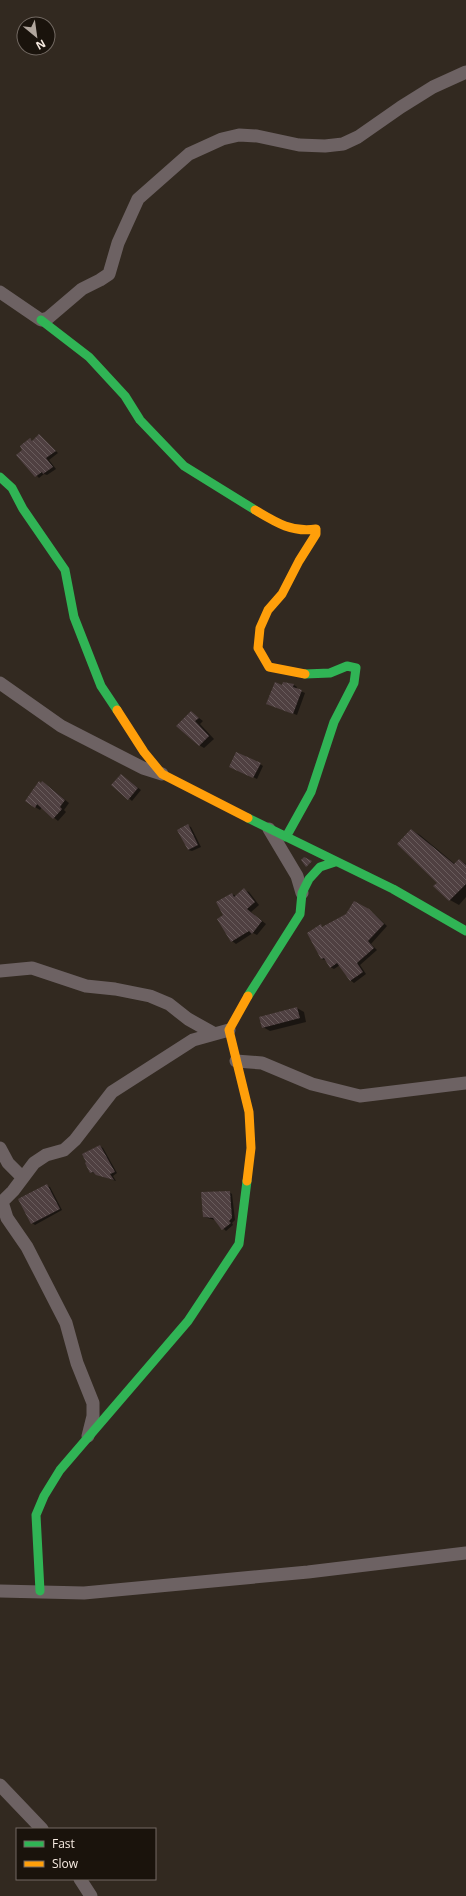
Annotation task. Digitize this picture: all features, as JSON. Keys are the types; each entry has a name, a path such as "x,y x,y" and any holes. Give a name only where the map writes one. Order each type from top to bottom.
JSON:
{"street":[{"path":"41,320 48,318 82,289 109,274 118,243 138,199 188,154 222,139 238,135 257,136 299,145 325,146 342,144 358,138 401,107 434,87 466,72"},
{"path":"0,292 41,320 89,357 125,396 140,420 184,466 214,486 279,524 303,531 316,529 316,534 299,561 282,594 268,610 260,628 258,648 269,667 281,671 310,675 341,671 348,666 356,668 354,683 346,702 334,722 311,792 286,836"},
{"path":"0,477 12,488 23,509 65,570 74,617 93,662 101,686 144,752 162,774"},
{"path":"0,683 61,726 143,768 162,774 335,862 393,889 466,931"},
{"path":"268,827 297,876 302,893"},
{"path":"40,1591 36,1515 44,1496 60,1470 188,1321 240,1244 251,1148 249,1112 229,1030 245,1001 300,914 302,893 309,879 320,867 335,862"},
{"path":"0,971 32,968 86,986 115,989 150,996 168,1004 188,1019 213,1034"},
{"path":"88,1438 93,1416 93,1403 77,1363 66,1323 35,1261 7,1218 1,1203 34,1163 46,1155 64,1150 75,1140 112,1092 193,1040 229,1030"},
{"path":"236,1061 262,1063 312,1084 360,1096 466,1083"},
{"path":"0,1148 8,1163 22,1177"},
{"path":"0,1591 84,1593 308,1572 466,1553"},
{"path":"0,1785 41,1828"},
{"path":"81,1880 91,1896"}],"building":[{"path":"39,434 56,451 46,458 53,467 43,474 42,472 35,477 16,455 22,450 20,446 30,438 32,441"},
{"path":"275,682 282,685 283,682 294,684 293,687 302,690 293,714 266,704"},
{"path":"191,711 199,718 195,721 209,736 199,746 176,726"},
{"path":"236,752 261,763 253,778 229,767"},
{"path":"121,774 138,788 128,800 111,785"},
{"path":"39,781 41,783 42,781 65,800 60,807 62,809 53,819 37,804 35,808 25,801"},
{"path":"188,824 198,845 188,850 177,830"},
{"path":"411,829 454,864 459,859 466,865 466,884 449,901 433,886 437,883 397,844"},
{"path":"304,857 312,861 306,867 301,860"},
{"path":"244,888 255,902 247,909 262,921 252,934 249,931 231,942 217,919 223,915 216,902 232,893 234,897"},
{"path":"354,901 369,909 384,924 368,941 374,948 357,963 363,972 350,981 337,963 330,968 324,958 321,959 307,933 321,924 322,927 346,914"},
{"path":"297,1007 300,1018 262,1028 259,1017"},
{"path":"100,1145 115,1172 110,1174 114,1180 96,1175 93,1172 90,1173 85,1163 86,1162 82,1154"},
{"path":"47,1184 60,1209 31,1224 18,1199"},
{"path":"230,1191 232,1218 229,1221 231,1223 222,1230 213,1218 203,1217 201,1192"}],"traffic: fast":[{"path":"41,320 89,357 125,396 140,420 184,466 255,510"},
{"path":"0,477 12,488 23,509 65,570 74,617 101,686 117,710"},
{"path":"286,837 311,792 334,722 354,683 356,668 347,666 330,673 305,674"},
{"path":"248,818 393,889 466,931"},
{"path":"248,996 300,914 302,893 309,879 320,867 335,862"},
{"path":"40,1591 36,1515 44,1496 60,1470 188,1321 239,1244 247,1181"}],"traffic: slow":[{"path":"255,510 284,526 307,530 316,529 316,534 299,561 282,594 268,610 260,628 258,648 269,667 305,674"},
{"path":"117,710 144,752 162,774 248,818"},
{"path":"247,1181 251,1148 249,1112 229,1030 248,996"}]}
